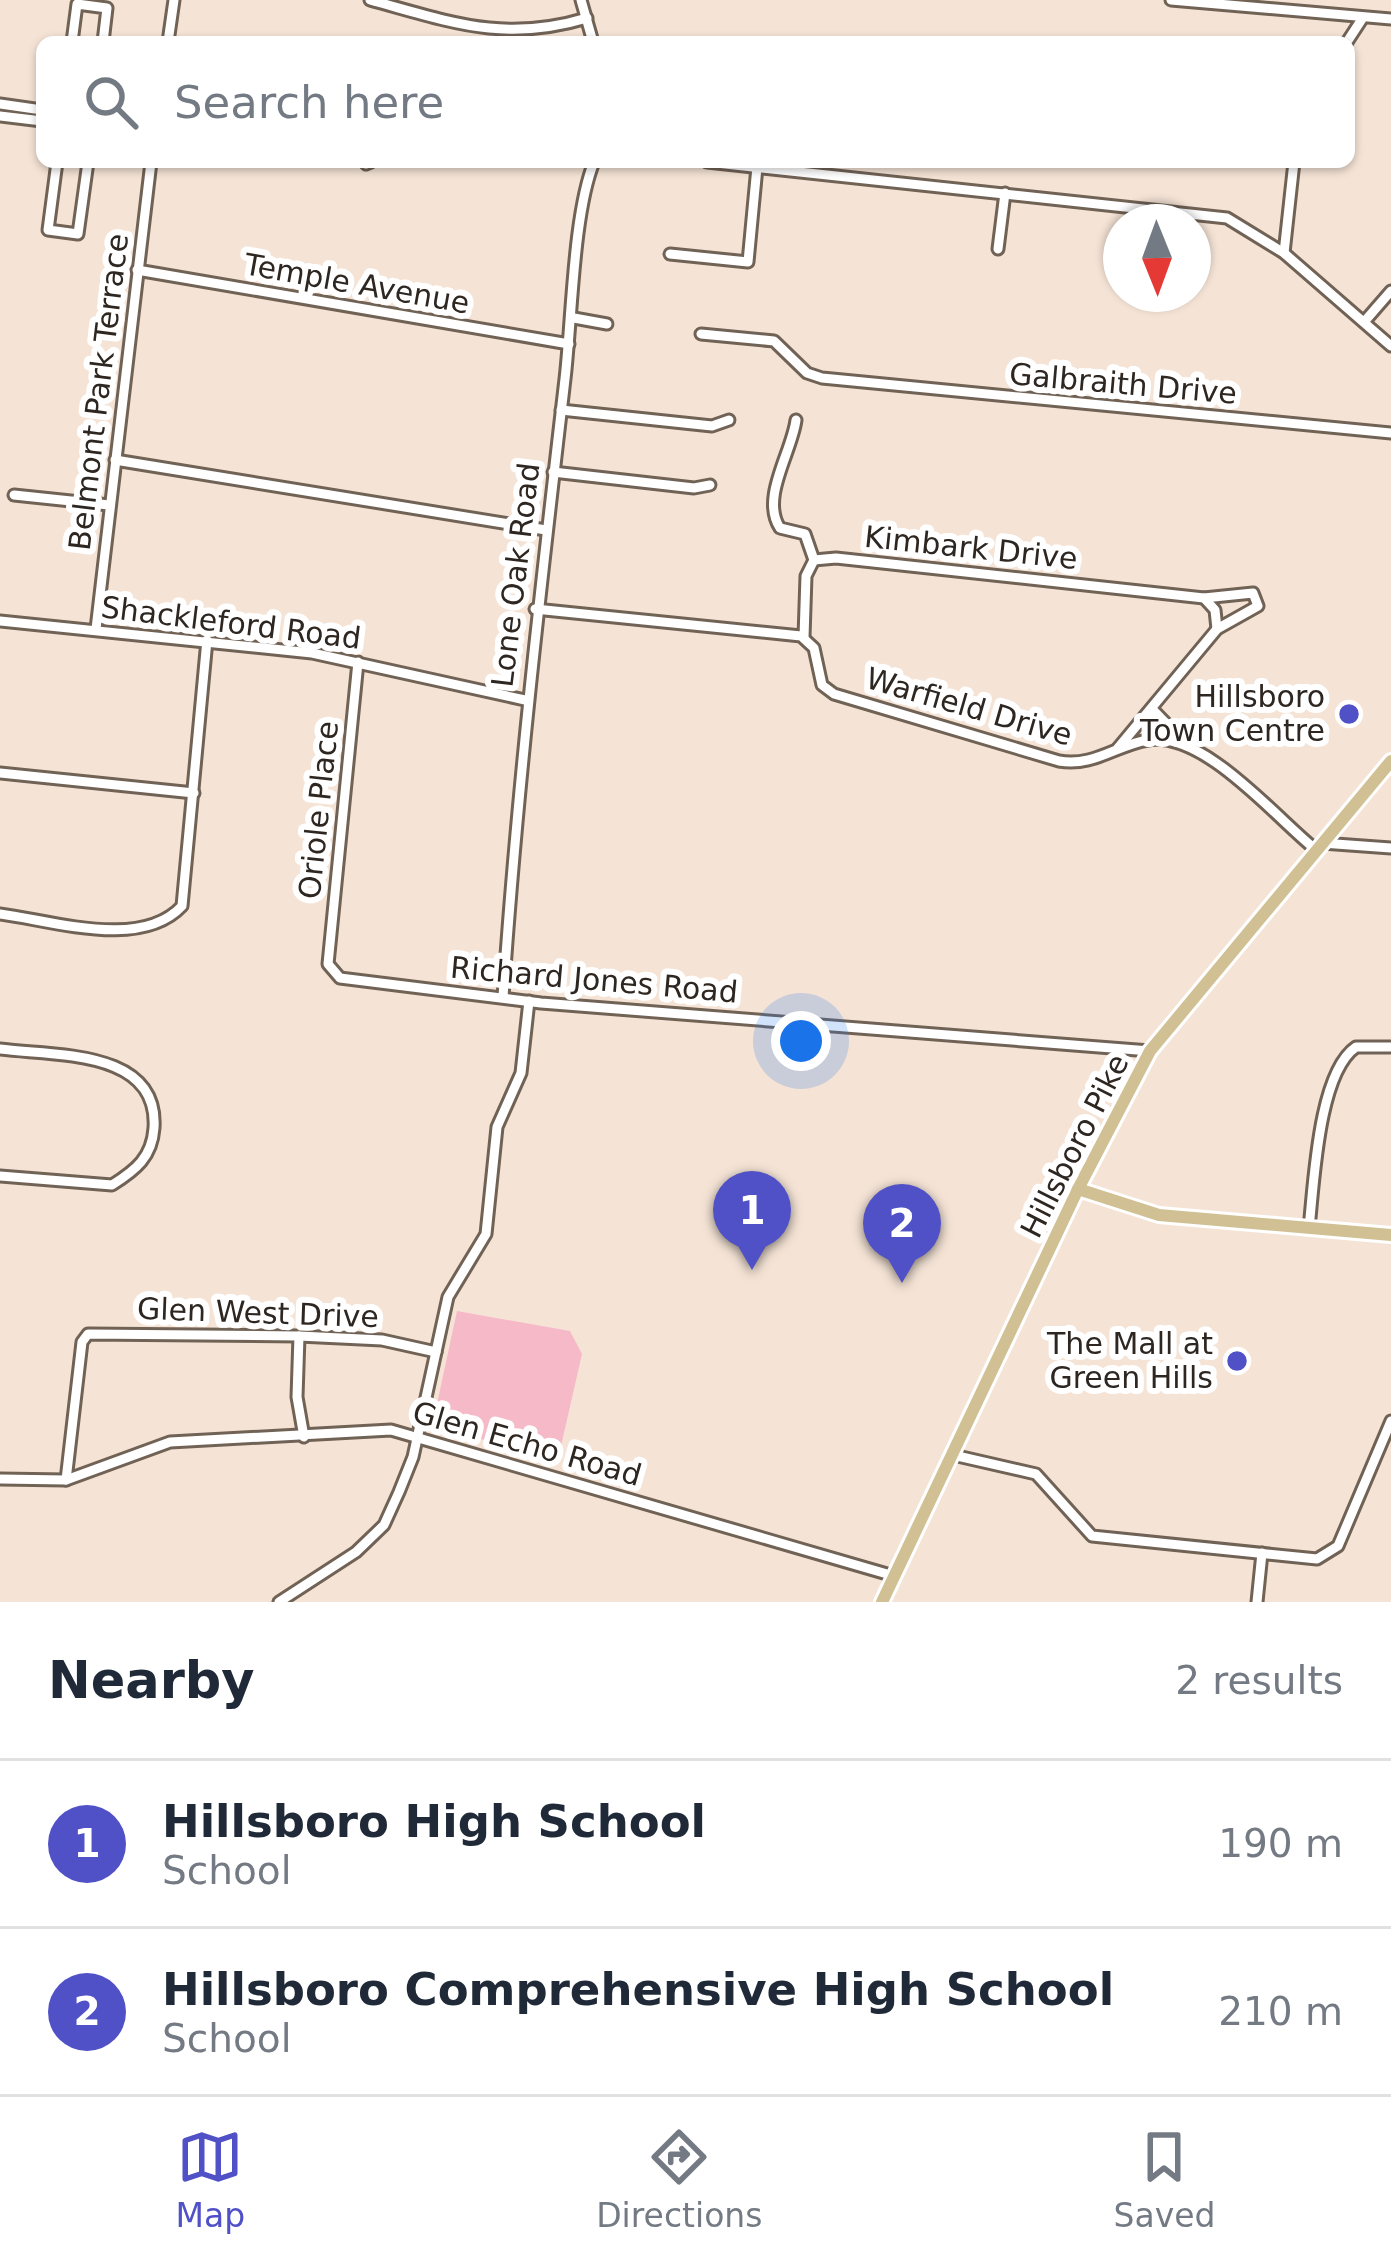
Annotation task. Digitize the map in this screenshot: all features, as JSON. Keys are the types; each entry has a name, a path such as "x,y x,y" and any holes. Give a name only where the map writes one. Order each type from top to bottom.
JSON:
{"main road":[{"name":"Hillsboro Pike","path":"882,1602 1078,1189 1150,1051 1391,761"},
{"path":"1078,1189 1159,1215 1391,1235"}],"street":[{"path":"169,36 174,0"},
{"path":"370,0 461,25 512,33 587,18"},
{"path":"580,0 592,36"},
{"path":"1171,0 1391,19"},
{"path":"73,36 76,4 106,8 104,36"},
{"path":"1351,36 1362,19"},
{"path":"458,36 461,25"},
{"path":"0,104 36,109"},
{"path":"0,116 36,120"},
{"path":"56,168 48,230 78,234 87,168"},
{"name":"Belmont Park Terrace","path":"96,629 150,168"},
{"name":"Lone Oak Road","path":"503,997 525,700 574,318 582,211 592,168"},
{"path":"670,254 748,262 757,168"},
{"path":"766,168 1227,218 1284,253 1391,346"},
{"path":"1284,253 1293,168"},
{"path":"998,249 1005,194"},
{"name":"Temple Avenue","path":"137,270 569,344"},
{"path":"1364,322 1391,291"},
{"path":"574,318 607,324"},
{"name":"Galbraith Drive","path":"701,334 774,341 807,373 850,381 1391,433"},
{"path":"562,410 712,426 729,420"},
{"path":"536,609 804,638 806,576 814,560 805,534 780,528 773,518 778,470 796,420"},
{"path":"115,460 546,530"},
{"path":"553,472 710,485"},
{"path":"14,495 109,506"},
{"name":"Kimbark Drive","path":"814,560 836,557 1204,598 1250,591 1258,599 1255,609 1217,628 1116,750"},
{"path":"1204,598 1215,610 1217,628"},
{"name":"Shackleford Road","path":"0,621 207,640 358,662 525,700"},
{"name":"Warfield Drive","path":"804,638 814,648 822,685 838,695 1059,761 1088,762 1148,740 1186,744"},
{"path":"0,914 130,930 168,921 182,906 207,640"},
{"name":"Oriole Place","path":"328,964 358,662"},
{"path":"1152,709 1186,744 1318,846 1391,848"},
{"path":"0,773 194,793"},
{"name":"Richard Jones Road","path":"328,964 340,978 529,1001 1150,1051"},
{"path":"279,1602 345,1560 383,1525 418,1434 448,1297 486,1234 497,1127 521,1073 529,1001"},
{"path":"1309,1228 1320,1132 1342,1060 1356,1047 1391,1047"},
{"path":"0,1048 127,1070 147,1092 153,1135 144,1161 112,1185 0,1175"},
{"name":"Glen West Drive","path":"67,1480 82,1342 99,1331 382,1340 436,1352"},
{"path":"299,1336 297,1397 304,1437"},
{"path":"953,1455 1036,1474 1092,1536 1329,1556 1338,1546 1391,1421"},
{"name":"Glen Echo Road","path":"0,1479 67,1480 170,1442 358,1430 418,1434 894,1576"},
{"path":"1257,1602 1262,1553"}],"shaded area":[{"path":"457,1311 570,1331 582,1354 558,1459 442,1429 435,1413"}],"place":[{"name":"Hillsboro Town Centre","path":"1349,714"},
{"name":"Hillsboro High School","path":"752,1270"},
{"name":"Hillsboro Comprehensive High School","path":"902,1283"},
{"name":"The Mall at Green Hills","path":"1237,1361"}]}
